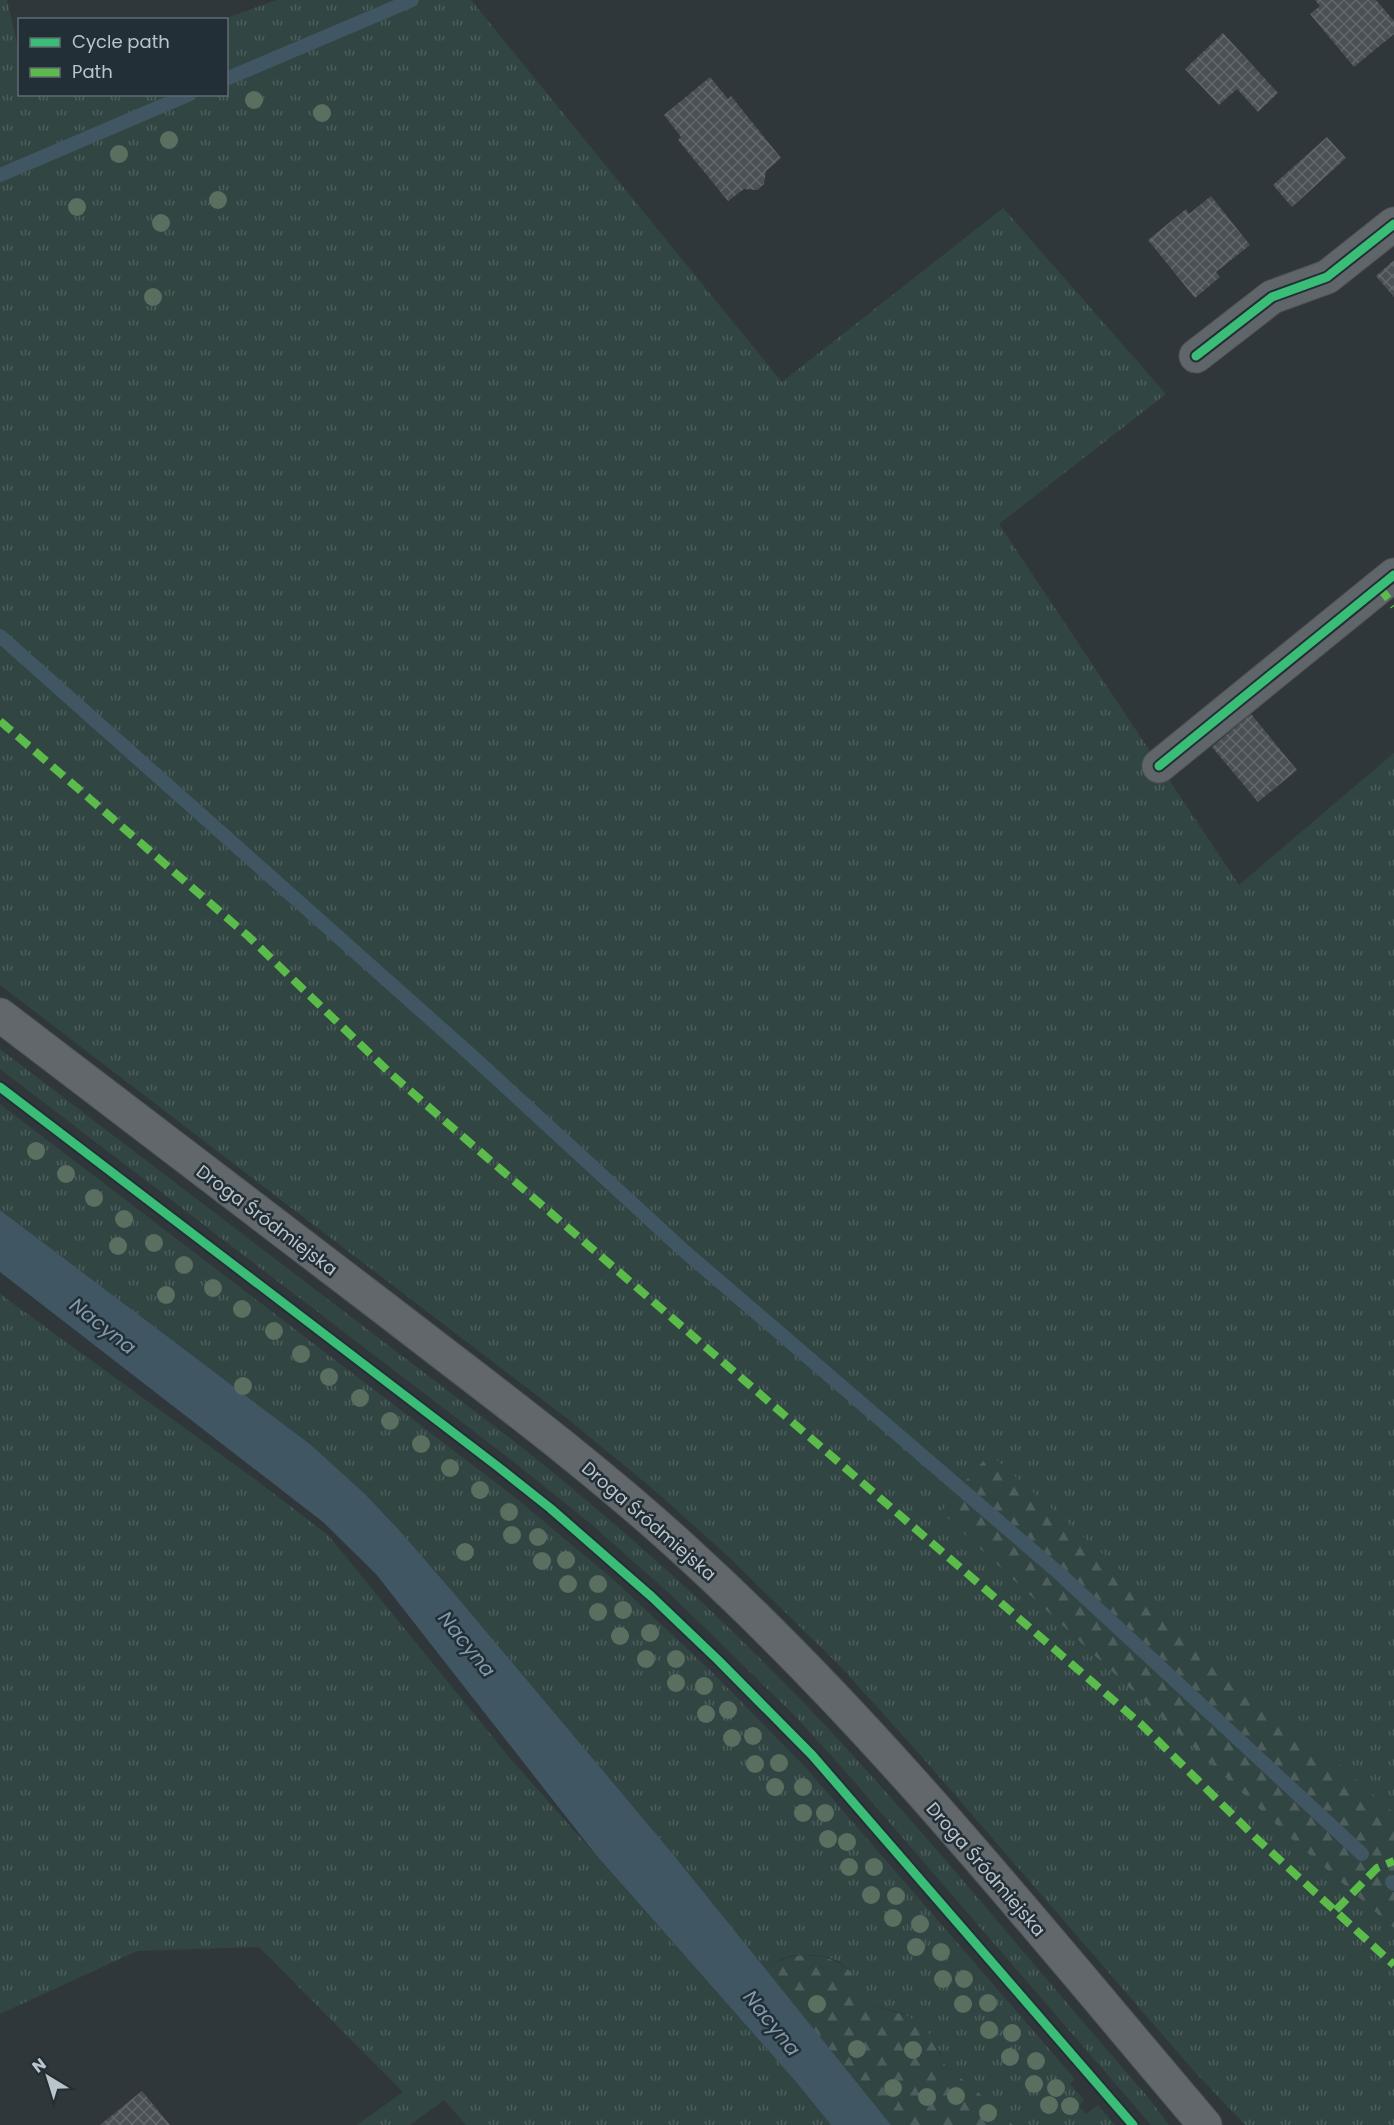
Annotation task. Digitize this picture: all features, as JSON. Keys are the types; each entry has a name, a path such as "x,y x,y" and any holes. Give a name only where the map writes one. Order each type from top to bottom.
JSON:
{"main road":[{"name":"Droga Śródmiejska","path":"0,1015 533,1423 641,1510 805,1667 898,1767 1205,2125"}],"street":[{"path":"1196,356 1272,297 1327,278 1394,224"},
{"path":"1160,766 1389,589"}],"green space":[{"path":"0,0 7,0 18,48 18,96 228,96 228,18 226,18 277,0 471,0 782,382 1003,208 1166,394 999,524 1239,885 1394,753 1394,2125 1245,2125 1193,2070 923,1758 841,1667 730,1558 653,1489 569,1420 0,985"},
{"path":"0,1049 519,1445 630,1538 702,1603 772,1670 850,1752 936,1849 1147,2096 1169,2125 1151,2125 845,1771 796,1717 670,1594 591,1524 510,1459 0,1069"},
{"path":"0,1104 516,1498 615,1581 713,1673 806,1768 1075,2079 1070,2084 1084,2100 1079,2106 1086,2114 1098,2105 1115,2125 1013,2125 946,2066 941,2059 940,2051 912,2021 903,2014 876,2006 861,1997 850,1973 836,1960 820,1956 790,1956 764,1968 672,1853 458,1598 365,1494 311,1445 0,1210"},
{"path":"0,1294 260,1483 329,1536 509,1757 797,2083 831,2125 466,2125 444,2100 410,2125 357,2125 403,2092 259,1947 137,1951 0,2014"},
{"path":"990,1454 1394,1813 1394,1928 1293,1840 941,1512"},
{"path":"805,1955 825,1957 839,1963 851,1972 855,1986 864,2000 908,2016 922,2025 937,2043 941,2059 946,2066 1013,2125 891,2125 764,1968 784,1959"}],"water":[{"name":"Nacyna","path":"0,1210 311,1445 365,1494 458,1598 672,1853 891,2125 831,2125 797,2083 596,1855 376,1574 323,1522 0,1272"}],"building":[{"path":"1315,0 1376,0 1394,21 1394,34 1354,67 1310,14 1320,6"},
{"path":"1223,33 1278,93 1258,112 1237,89 1219,105 1185,69"},
{"path":"710,77 728,99 731,96 781,158 766,171 764,184 757,190 744,189 728,201 678,140 681,137 664,115"},
{"path":"1327,137 1346,158 1292,207 1273,185"},
{"path":"1211,196 1250,245 1216,272 1220,277 1195,298 1148,240 1186,209 1189,214"},
{"path":"1394,260 1394,297 1376,276"},
{"path":"1251,714 1297,770 1258,802 1212,747"},
{"path":"142,2091 170,2125 100,2125"}],"waterway":[{"path":"228,78 412,0"},
{"path":"0,175 185,96"},
{"path":"0,636 471,1055 682,1249 1060,1574 1362,1854"}],"marked path":[{"path":"1379,587 1394,606"},
{"path":"0,721 248,936 390,1073 1142,1725 1257,1839 1394,1965"},
{"path":"1336,1910 1377,1868 1394,1861"}],"cycle path":[{"path":"1196,356 1272,297 1327,277 1394,224"},
{"path":"1159,766 1394,575"},
{"path":"0,1087 497,1466 550,1508 652,1597 812,1755 1133,2125"}]}
